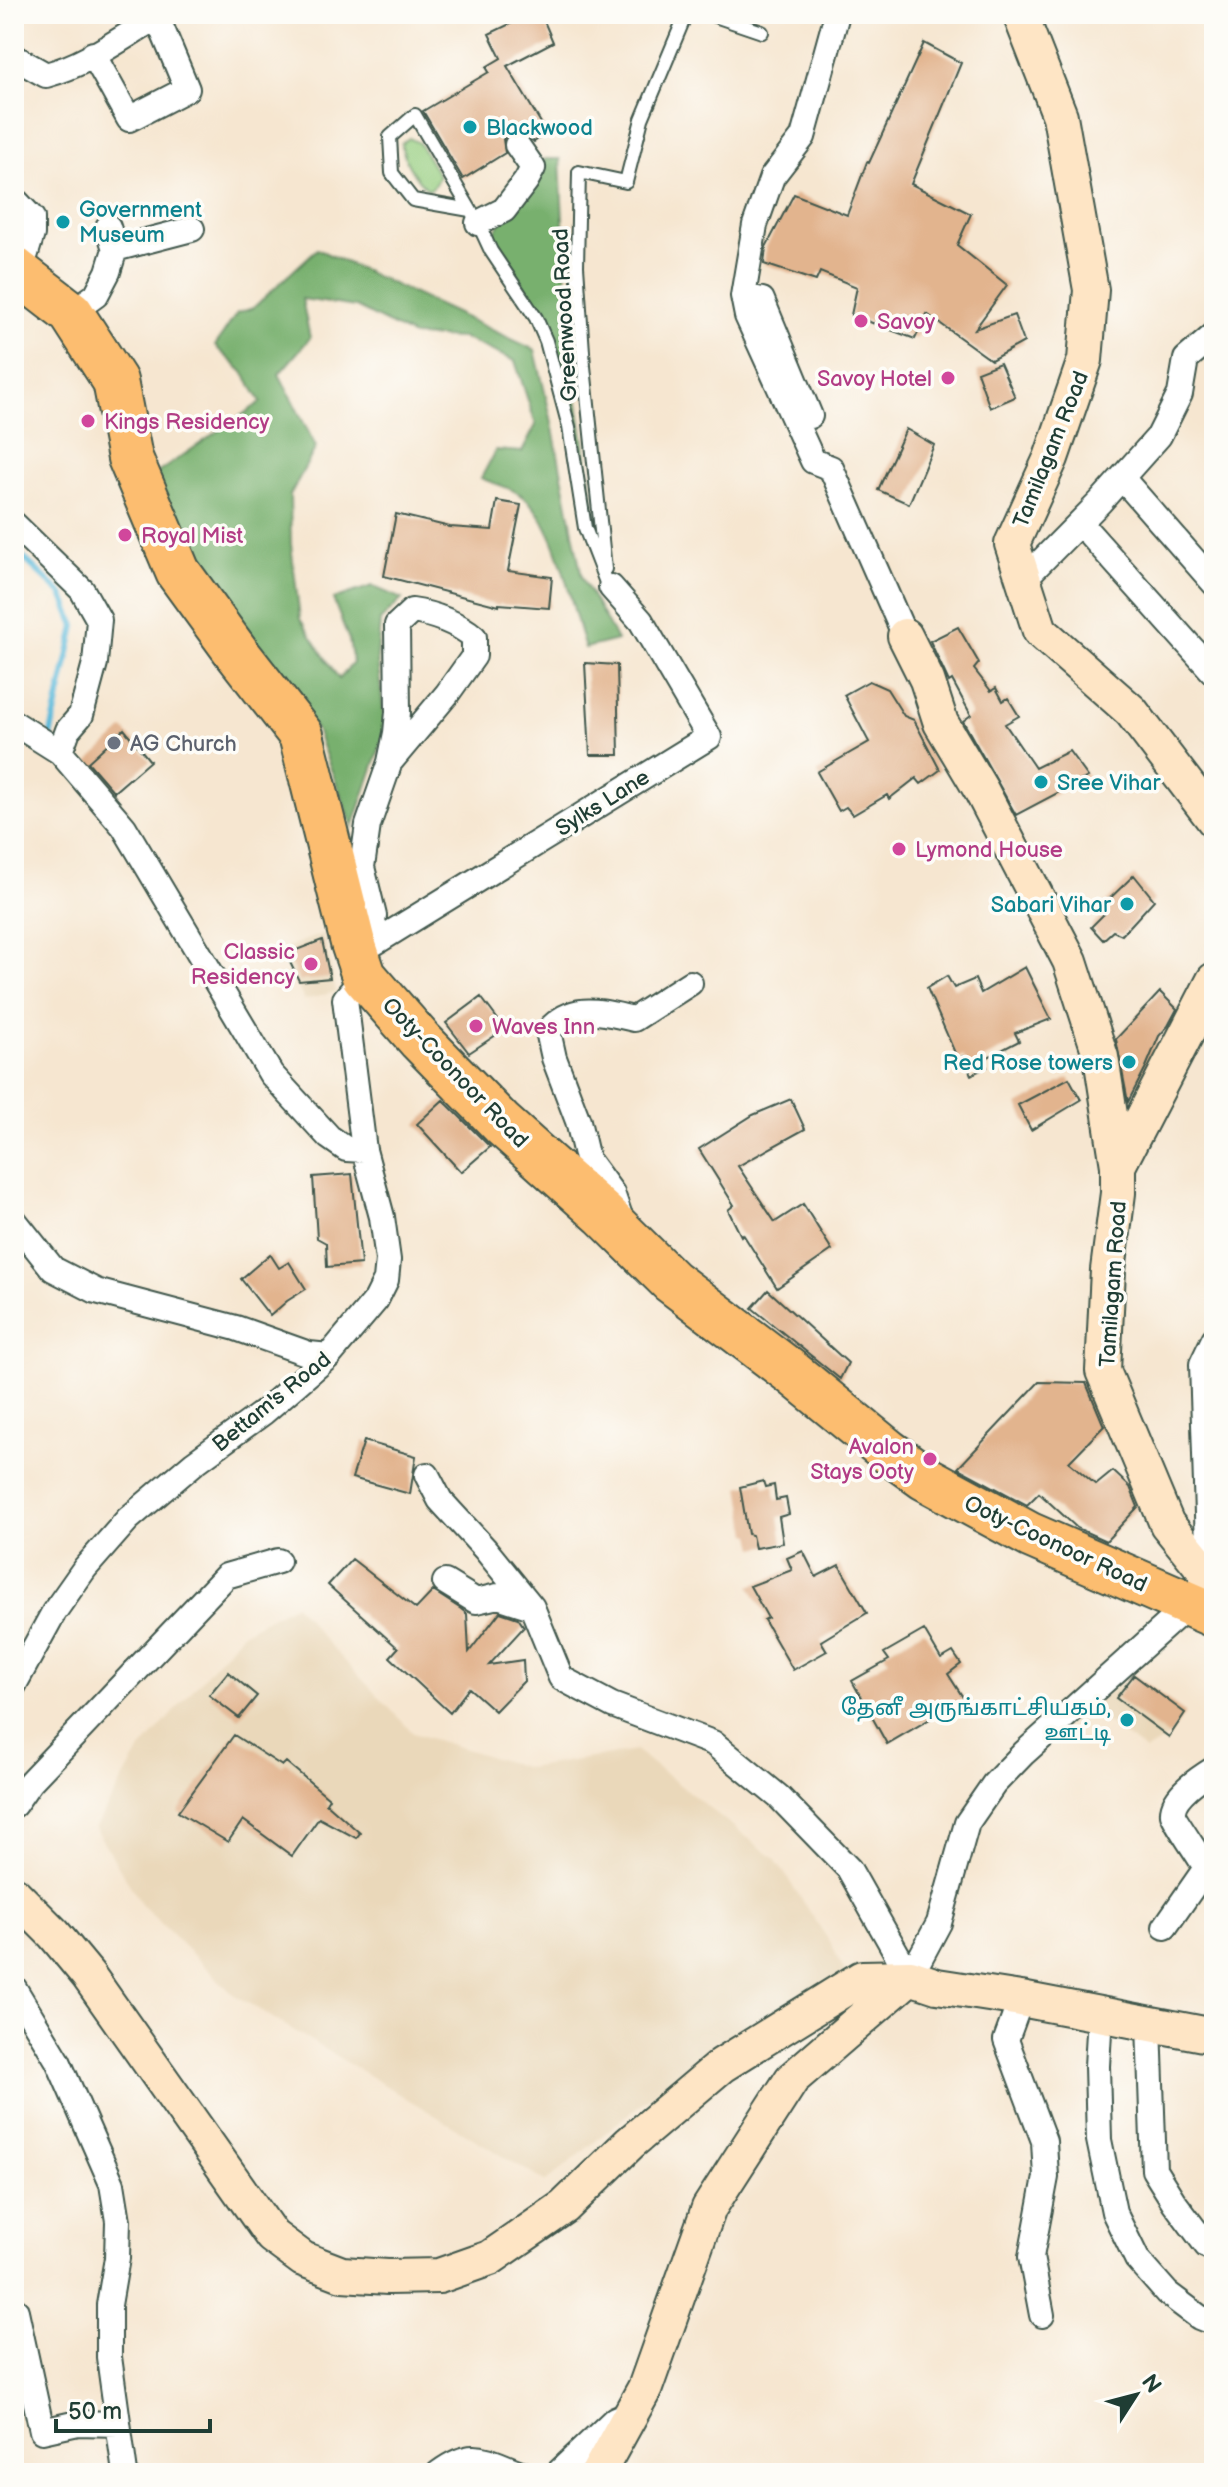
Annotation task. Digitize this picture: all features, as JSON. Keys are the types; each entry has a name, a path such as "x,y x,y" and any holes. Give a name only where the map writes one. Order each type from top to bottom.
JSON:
{"highway":[{"name":"Ooty-Coonoor Road","path":"17,271 71,313 115,381 130,458 178,572 301,735 353,943 420,1040 502,1124 671,1281 925,1478 1030,1535 1207,1594"}],"street":[{"path":"837,14 803,137 772,177 755,225 743,296 747,316 813,461 831,468 927,680 941,723 981,790 1070,961 1101,1057 1118,1166"},
{"name":"Tamilagam Road","path":"1020,14 1060,116 1091,290 1085,360 1051,458 1012,544 1040,631 1131,711 1214,820"},
{"path":"14,57 46,75 68,70 93,54"},
{"path":"474,216 504,210 526,181 533,168 517,145"},
{"path":"14,199 32,218 32,234 17,271"},
{"path":"71,313 96,295 108,272 111,238 192,229"},
{"path":"1023,580 1159,436 1180,394 1186,359 1214,335"},
{"path":"1122,478 1214,583"},
{"path":"1080,523 1214,673"},
{"path":"14,524 82,590 99,620 95,663 81,715 68,730 60,752"},
{"name":"Sylks Lane","path":"366,962 709,737 641,621 608,584"},
{"path":"366,962 374,916 362,867 368,825 390,762 398,712 397,625 412,611 430,614 468,631 474,637 474,656 447,694 390,762"},
{"path":"14,723 60,752 124,827 271,1074 329,1137 346,1149 364,1150"},
{"name":"Bettam's Road","path":"14,1685 54,1612 85,1568 128,1519 194,1463 264,1412 329,1356 376,1300 386,1280 388,1260 382,1217 364,1150 345,999 366,962"},
{"name":"Tamilagam Road","path":"1207,1594 1167,1524 1103,1371 1118,1166 1214,980"},
{"path":"629,1240 612,1193 587,1159 574,1108 554,1058 548,1031 557,1021 583,1010 634,1019 690,983"},
{"path":"14,1220 53,1269 96,1291 236,1328 309,1354 329,1356"},
{"path":"598,2473 645,2388 709,2208 792,2079 910,1977 939,1923 967,1823 994,1784 1024,1753 1207,1594 1202,1364 1214,1339"},
{"path":"427,1475 440,1500 532,1607 561,1678 612,1705 713,1743 779,1797 849,1869 910,1977"},
{"path":"14,1805 30,1782 226,1576 278,1561"},
{"path":"445,1582 476,1601 498,1596 532,1607"},
{"path":"1165,1927 1206,1868 1173,1817 1174,1805 1195,1780 1214,1769"},
{"path":"14,1894 54,1934 88,1975 272,2236 303,2259 342,2274 439,2276 490,2258 564,2207 630,2143 722,2065 862,1978 910,1977 937,1986 1214,2036"},
{"path":"14,1988 58,2061 112,2184 118,2221 117,2258 109,2305 109,2357 125,2473"},
{"path":"1021,1999 1006,2040 1044,2141 1046,2177 1031,2257 1042,2315"},
{"path":"1100,2015 1097,2066 1099,2140 1114,2212 1137,2259 1167,2293 1199,2317 1214,2323"},
{"path":"1149,2024 1154,2170 1207,2246 1214,2249"},
{"path":"14,2311 42,2431 78,2423 118,2424"},
{"path":"558,2473 615,2419 632,2411"},
{"path":"439,2473 452,2463 472,2457 488,2459 521,2473"}],"lane":[{"name":"Greenwood Road","path":"608,584 584,366 577,266 579,172 626,182 642,119 686,14"},
{"path":"709,14 762,32"},
{"path":"474,216 413,200 392,173 390,137 415,115 474,216 491,251 536,318 546,341 569,427 585,528 608,584"}],"shaded area":[{"path":"324,933 336,992 304,1000 280,950"},
{"path":"295,1604 413,1733 527,1768 636,1751 775,1859 831,1944 845,1972 712,2045 546,2182 233,1994 142,1905 95,1828 139,1752 242,1633"},
{"path":"1133,1674 1185,1713 1169,1737 1146,1751 1088,1709"}],"green space":[{"path":"409,138 419,143 439,176 429,190 414,175 405,158 401,144"},
{"path":"545,159 560,159 569,345 602,561 597,557 550,342 541,314 493,234"},
{"path":"317,249 535,350 582,578 617,640 585,648 561,562 542,520 530,503 516,492 481,478 496,450 522,452 536,425 515,361 463,338 413,336 356,307 302,299 310,338 279,374 316,447 290,495 291,544 300,619 339,679 353,663 349,640 333,599 372,586 402,599 380,621 377,658 386,730 353,827 316,730 190,563 154,475 261,402 243,372 215,346 237,313 253,308"}],"building":[{"path":"531,14 541,14 553,42 507,66 547,133 534,142 523,131 509,132 503,139 505,153 463,179 423,111 489,72 486,67 501,58 489,34"},
{"path":"924,43 961,63 911,184 971,214 957,245 1007,285 975,329 1014,315 1024,342 991,360 927,314 915,339 851,315 857,287 820,272 816,281 764,264 766,247 794,194 847,215 867,162"},
{"path":"1000,363 1015,397 990,408 977,372"},
{"path":"906,429 934,445 909,504 878,490"},
{"path":"497,501 521,505 508,571 552,577 549,608 499,606 384,576 396,514 450,527 492,530"},
{"path":"958,627 979,663 974,669 991,691 996,688 1003,701 1008,698 1019,716 1005,724 1035,768 1069,751 1088,777 1016,815 963,721 971,715 952,680 949,682 930,641"},
{"path":"585,663 617,665 619,755 590,755"},
{"path":"869,681 887,689 904,716 914,720 940,770 921,784 916,778 889,799 887,795 853,815 846,807 839,811 817,772 869,742 844,695"},
{"path":"124,729 150,761 114,792 88,762"},
{"name":"Sabari Vihar","path":"1134,875 1154,900 1122,935 1113,931 1103,940 1091,927 1104,914 1099,909"},
{"path":"322,940 330,978 299,981 286,954"},
{"path":"1025,967 1051,1019 1015,1033 1019,1041 982,1060 987,1067 971,1075 963,1056 958,1060 927,988 947,976 954,988 975,979 981,993"},
{"name":"Red Rose towers","path":"1160,992 1177,1009 1159,1036 1128,1102 1116,1039"},
{"name":"Waves Inn","path":"481,997 505,1029 469,1053 446,1023"},
{"path":"1069,1078 1081,1100 1031,1130 1018,1105"},
{"path":"791,1099 805,1129 738,1166 775,1222 803,1204 832,1250 777,1288 743,1234 741,1236 728,1210 734,1205 699,1149 753,1115"},
{"path":"443,1100 490,1147 461,1172 417,1124"},
{"path":"352,1174 361,1264 327,1267 326,1243 317,1238 313,1177"},
{"path":"270,1254 279,1268 289,1262 306,1289 270,1316 241,1279"},
{"path":"768,1290 848,1363 840,1379 752,1308"},
{"path":"1039,1382 1086,1383 1104,1426 1069,1462 1096,1485 1113,1471 1130,1487 1138,1507 1106,1541 1077,1528 1039,1493 1027,1505 958,1468"},
{"path":"364,1441 416,1456 410,1494 352,1478"},
{"path":"763,1481 765,1487 774,1485 776,1500 786,1498 789,1514 779,1517 783,1543 755,1548 752,1535 748,1534 740,1487"},
{"path":"803,1551 816,1577 839,1565 867,1613 821,1641 827,1651 793,1670 764,1620 768,1618 750,1586 792,1570 787,1558"},
{"path":"352,1559 416,1609 433,1591 461,1609 467,1614 469,1652 500,1612 518,1618 524,1627 489,1665 523,1660 524,1681 495,1711 469,1688 450,1713 390,1657 398,1648 328,1585"},
{"path":"924,1630 941,1659 953,1652 961,1664 948,1674 964,1699 887,1744 852,1681 889,1660 884,1653"},
{"path":"228,1672 257,1696 239,1718 209,1695"},
{"path":"1134,1675 1185,1713 1169,1737 1116,1698"},
{"path":"234,1735 282,1766 286,1762 329,1798 326,1803 360,1833 356,1838 319,1818 292,1856 243,1820 228,1842 178,1812"}],"waterway":[{"path":"14,549 62,594 75,626 50,737"}],"place":[{"name":"Blackwood","path":"470,127"},
{"name":"Government Museum","path":"63,222"},
{"name":"Savoy","path":"861,321"},
{"name":"Savoy Hotel","path":"948,378"},
{"name":"Kings Residency","path":"88,421"},
{"name":"Royal Mist","path":"125,535"},
{"name":"AG Church","path":"114,743"},
{"name":"Sree Vihar","path":"1041,782"},
{"name":"Lymond House","path":"899,849"},
{"name":"Sabari Vihar","path":"1127,904"},
{"name":"Classic Residency","path":"311,964"},
{"name":"Waves Inn","path":"476,1026"},
{"name":"Red Rose towers","path":"1129,1062"},
{"name":"Avalon Stays Ooty","path":"930,1459"},
{"name":"தேனீ அருங்காட்சியகம், ஊட்டி","path":"1127,1720"}]}
